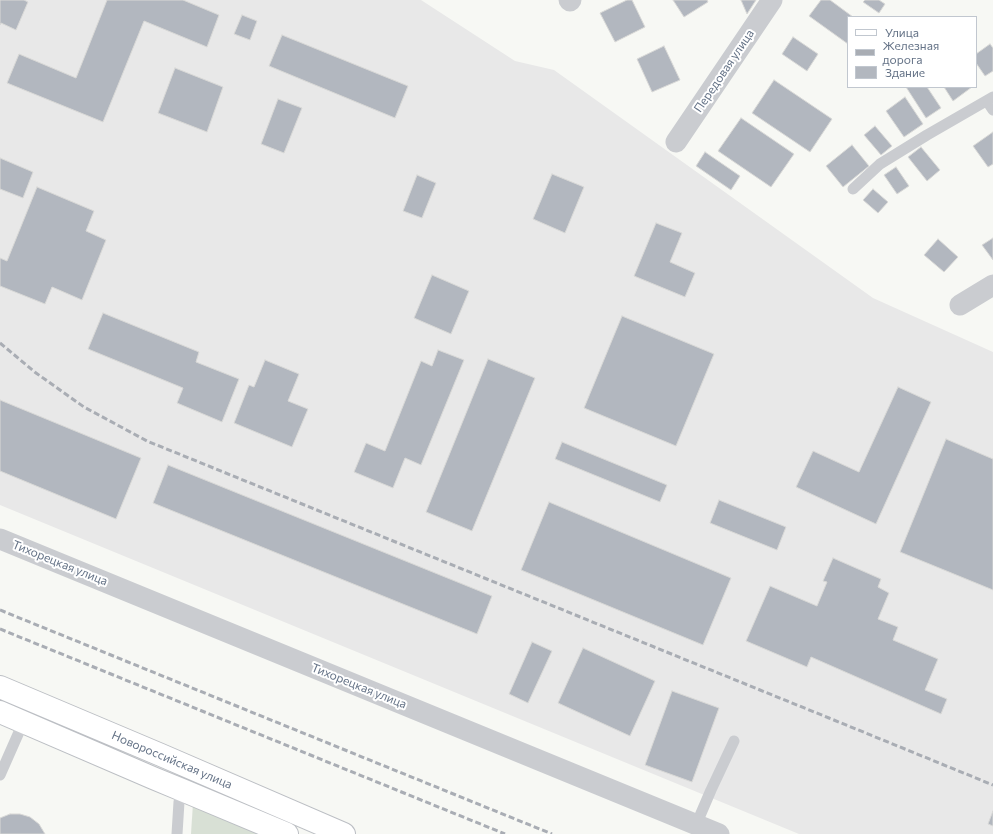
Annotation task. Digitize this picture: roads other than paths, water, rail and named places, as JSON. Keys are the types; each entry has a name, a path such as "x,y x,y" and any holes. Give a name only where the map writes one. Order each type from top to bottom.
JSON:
{"main road":[{"name":"Новороссийская улица","path":"0,687 344,834"},
{"name":"Новороссийская улица","path":"0,712 278,832"}],"street":[{"name":"Передовая улица","path":"676,142 772,0"},
{"path":"960,305 993,285"},
{"name":"Тихорецкая улица","path":"0,539 719,834"}],"lane":[{"path":"853,189 880,164 927,135 991,103"},
{"path":"0,775 22,722"},
{"path":"696,825 734,741"},
{"path":"177,834 179,802 182,790"}],"railway":[{"path":"0,343 36,373 84,407 147,441 993,785"},
{"path":"0,610 552,834"},
{"path":"0,629 505,834"}]}
